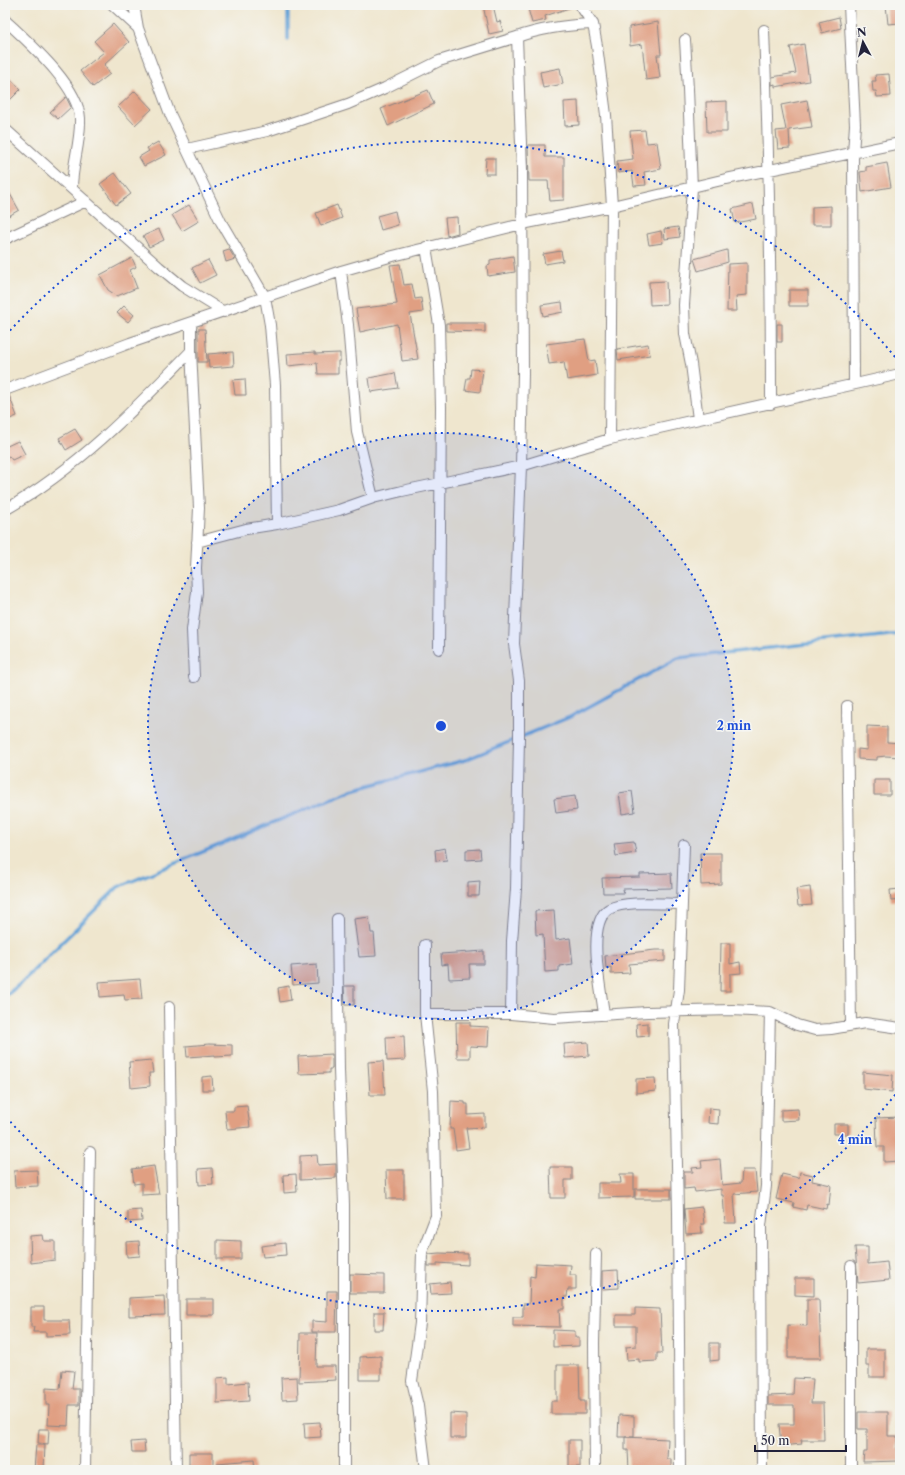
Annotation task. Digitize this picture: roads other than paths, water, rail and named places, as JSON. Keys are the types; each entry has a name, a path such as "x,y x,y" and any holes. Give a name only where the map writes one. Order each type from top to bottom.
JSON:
{"street":[{"path":"113,5 138,28"},
{"path":"134,5 138,28 170,114 221,222 265,298 270,325 275,385 277,524"},
{"path":"580,5 593,24 602,80 612,206 610,439"},
{"path":"849,5 855,126 853,153 854,384"},
{"path":"5,20 43,57 64,82 76,104 80,116 80,129 72,176 72,188"},
{"path":"187,149 267,131 294,122 370,94 439,61 532,32 556,27 593,24"},
{"path":"764,30 769,171 768,223 771,404"},
{"path":"511,1014 512,941 516,889 519,738 519,682 514,644 522,466 524,314 521,123 517,37"},
{"path":"684,40 688,89 692,188 684,305 686,334 698,419"},
{"path":"5,129 182,286 224,312"},
{"path":"5,390 130,343 341,271 426,247 522,224 612,206 900,143"},
{"path":"5,239 86,201"},
{"path":"426,247 439,325 441,407 441,559 439,649"},
{"path":"341,271 348,325 357,432 372,498"},
{"path":"191,323 191,351 199,508 197,592 192,630 194,677"},
{"path":"5,510 64,472 94,446 191,351"},
{"path":"197,542 246,529 277,524 339,510 372,498 522,466 610,439 900,374"},
{"path":"847,706 851,1025"},
{"path":"680,1470 678,1212 674,1024 680,990 681,904 684,845"},
{"path":"604,1015 595,942 598,924 608,910 623,905 681,904"},
{"path":"337,920 339,1070 344,1205 344,1470"},
{"path":"425,945 425,1014 433,1091 436,1216 422,1252 420,1323 412,1381 425,1455 426,1470"},
{"path":"168,1007 176,1470"},
{"path":"425,1014 511,1014 554,1018 676,1011 770,1012 797,1025 815,1030 831,1029 865,1023 900,1028"},
{"path":"762,1470 761,1226 766,1186 770,1012"},
{"path":"85,1470 90,1152"},
{"path":"596,1254 594,1343 596,1470"},
{"path":"851,1266 851,1470"}],"waterway":[{"path":"288,5 288,39"},
{"path":"5,996 19,985 118,887 352,790 465,760 570,717 678,658 900,634"}]}
